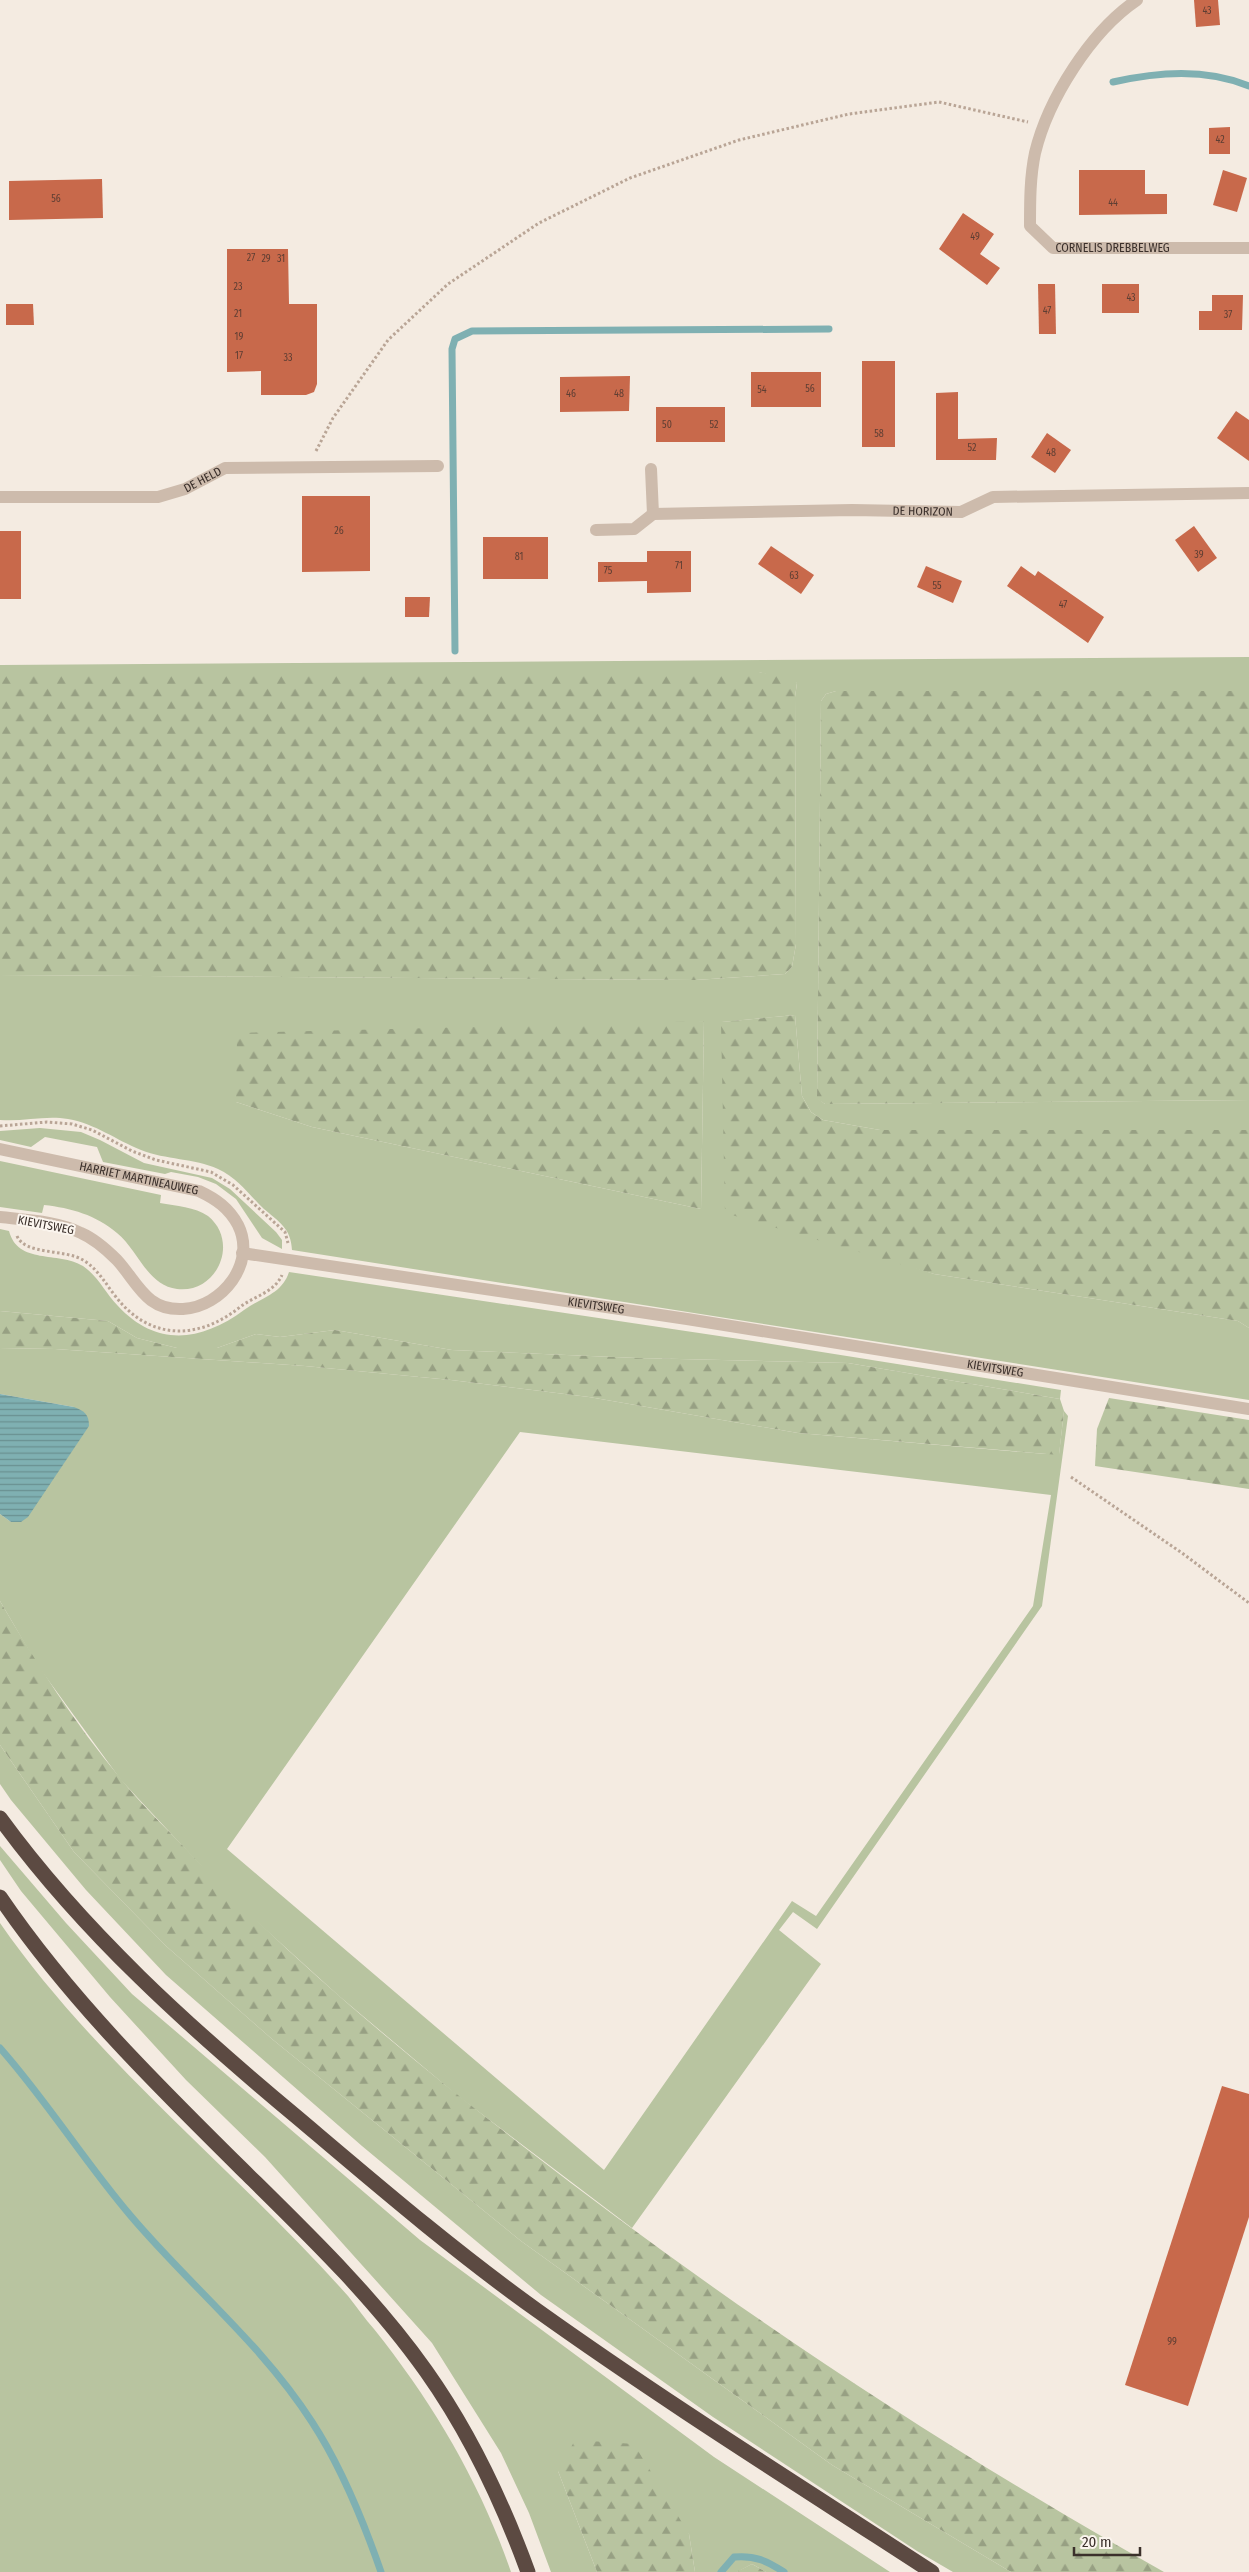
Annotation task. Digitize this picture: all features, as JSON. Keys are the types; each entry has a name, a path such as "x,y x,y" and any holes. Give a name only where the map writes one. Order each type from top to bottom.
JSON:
{"highway":[{"path":"0,1818 54,1887 171,2007 248,2077 396,2200 536,2310 685,2412 932,2572"},
{"path":"0,1897 78,1998 123,2048 327,2253 425,2370 460,2421 484,2468 528,2572"}],"street":[{"path":"1044,125 1079,59 1117,13 1137,0"},
{"name":"CORNELIS DREBBELWEG","path":"1044,125 1035,153 1030,189 1030,226 1053,248 1249,248"},
{"name":"DE HELD","path":"0,497 158,497 184,489 225,468 306,469 438,466"},
{"path":"596,530 634,529 653,514 651,469"},
{"name":"DE HORIZON","path":"653,514 852,510 961,512 993,496 1249,493"},
{"name":"HARRIET MARTINEAUWEG","path":"0,1149 199,1191 216,1199 229,1212 242,1238 242,1253"},
{"name":"KIEVITSWEG","path":"0,1217 64,1226 81,1233 96,1242 117,1260 140,1292 166,1308 183,1310 198,1307 223,1294 237,1273 242,1253 706,1322 1249,1409"}],"path":[{"path":"306,469 333,418 388,340 448,284 538,223 630,178 748,138 849,114 939,102 1044,125"},
{"path":"1071,1477 1182,1553 1249,1603"}],"green space":[{"path":"1249,657 1249,691 836,691 826,694 821,701 817,1098 825,1104 1249,1100 1249,1130 880,1130 823,1120 811,1112 802,1096 795,1015 722,1022 895,1261 934,1274 1238,1321 1249,1328 1249,1400 292,1250 289,1236 283,1226 237,1182 218,1169 209,1165 160,1156 141,1150 78,1121 59,1118 0,1120 0,975 695,980 785,974 792,967 796,944 795,697 797,683 759,672 0,672 0,665","holes":["704,1021 701,1209 312,1127 236,1102"]},
{"path":"0,672 759,672 790,678 797,683 795,697 796,944 792,967 785,974 695,980 0,975"},
{"path":"836,691 1249,691 1249,1100 825,1104 817,1099 821,701 826,694"},
{"path":"795,1015 802,1096 811,1112 823,1120 880,1130 1249,1130 1249,1328 1238,1321 934,1274 725,1213 721,1022"},
{"path":"704,1021 701,1209 312,1127 236,1102 237,1033"},
{"path":"40,1128 81,1132 144,1163 212,1178 230,1189 276,1232 282,1240 282,1249 262,1238 236,1199 216,1184 198,1177 171,1172 165,1174 103,1162 97,1147 45,1137 31,1147 0,1140 0,1131"},
{"path":"0,1161 161,1195 160,1203 185,1207 203,1213 217,1227 222,1239 223,1252 219,1264 213,1275 203,1283 191,1288 177,1289 167,1286 150,1274 124,1240 101,1221 73,1210 44,1205 42,1213 0,1207"},
{"path":"0,1229 9,1231 14,1242 21,1249 40,1256 62,1259 83,1266 89,1270 113,1301 133,1320 148,1329 164,1334 196,1333 212,1328 271,1294 282,1285 289,1272 746,1340 1061,1390 1060,1399 848,1363 637,1358 452,1350 335,1330 280,1337 256,1334 217,1348 177,1348 137,1338 108,1321 0,1311"},
{"path":"0,1311 108,1321 137,1338 177,1348 217,1348 256,1334 280,1337 335,1330 452,1350 637,1358 848,1363 1060,1399 1064,1411 1059,1455 798,1433 589,1397 451,1380 305,1366 55,1349 0,1348"},
{"path":"0,1348 55,1349 305,1366 451,1380 589,1397 798,1433 1046,1454 1059,1454 1064,1411 1068,1416 1042,1606 817,1929 793,1912 779,1930 821,1964 632,2228 458,2096 339,1996 234,1901 121,1780 38,1666 0,1601 0,1514 11,1522 74,1407 0,1394","holes":["520,1432 1051,1495 1033,1606 816,1916 792,1901 604,2170 227,1849"]},
{"path":"1109,1398 1249,1420 1249,1489 1095,1466 1097,1429"},
{"path":"0,1601 72,1715 136,1797 223,1888 305,1966 391,2040 479,2112 600,2205 756,2317 916,2424 1080,2524 1164,2572 1011,2572 832,2465 521,2241 272,2039 166,1946 74,1852 0,1745"},
{"path":"0,1745 74,1852 166,1946 272,2039 521,2241 832,2465 1011,2572 953,2572 917,2551 713,2417 541,2295 362,2146 166,1975 86,1890 11,1800 0,1784"},
{"path":"0,1846 66,1923 132,1994 420,2240 714,2457 890,2572 766,2572 752,2564 737,2572 695,2572 689,2534 558,2471 597,2572 551,2572 529,2513 501,2453 432,2343 265,2157 186,2080 110,1997 21,1891 0,1860"},
{"path":"0,1923 38,1974 80,2023 168,2115 305,2249 351,2300 396,2357 435,2415 470,2475 499,2539 511,2572 0,2572"},
{"path":"575,2440 634,2444 689,2534 695,2572 597,2572 558,2471"},
{"path":"752,2564 766,2572 737,2572 738,2571"}],"water":[{"path":"0,1394 74,1407 85,1414 89,1422 89,1426 28,1517 21,1522 11,1522 0,1514"}],"building":[{"path":"1194,0 1218,0 1220,25 1196,27"},
{"path":"1230,127 1230,154 1209,154 1209,128"},
{"path":"1079,170 1145,170 1145,194 1167,194 1167,214 1079,215"},
{"path":"1223,170 1247,178 1237,212 1213,205"},
{"path":"102,179 103,218 9,220 9,181"},
{"path":"963,213 994,234 980,254 1000,268 987,285 939,249"},
{"path":"227,249 288,249 289,304 317,304 317,384 314,392 306,395 261,395 261,371 227,372"},
{"path":"1038,284 1055,284 1056,334 1039,334"},
{"path":"1102,284 1139,284 1139,313 1102,313"},
{"path":"1212,295 1243,295 1242,330 1199,330 1199,311 1212,311"},
{"path":"6,304 33,304 34,325 6,325"},
{"path":"862,361 895,361 895,447 862,447"},
{"path":"751,372 821,372 821,407 751,407"},
{"path":"630,376 629,411 560,412 560,377"},
{"path":"958,392 958,439 997,438 996,460 936,460 936,393"},
{"path":"656,407 725,407 725,442 656,442"},
{"path":"1236,411 1249,420 1249,461 1217,438"},
{"path":"1047,433 1071,450 1055,473 1031,457"},
{"path":"302,496 370,496 370,571 302,572"},
{"path":"1194,526 1217,558 1198,572 1175,540"},
{"path":"0,531 21,531 21,599 0,599"},
{"path":"483,537 548,537 548,579 483,579"},
{"path":"771,546 814,575 801,594 758,564"},
{"path":"647,551 691,551 691,592 647,593 647,581 598,582 598,562 647,562"},
{"path":"926,566 962,581 953,603 917,587"},
{"path":"1021,566 1035,576 1038,571 1104,617 1088,643 1007,586"},
{"path":"405,597 430,597 429,617 405,617"},
{"path":"1222,2086 1249,2094 1249,2217 1188,2406 1125,2385"}],"waterway":[{"path":"1113,82 1164,74 1198,74 1216,76 1249,86"},
{"path":"455,651 452,349 455,339 472,331 829,329"},
{"path":"0,2048 34,2089 130,2215 248,2341 292,2394 312,2422 333,2458 359,2514 381,2572"},
{"path":"721,2572 734,2557 748,2557 760,2560 784,2572"}]}
